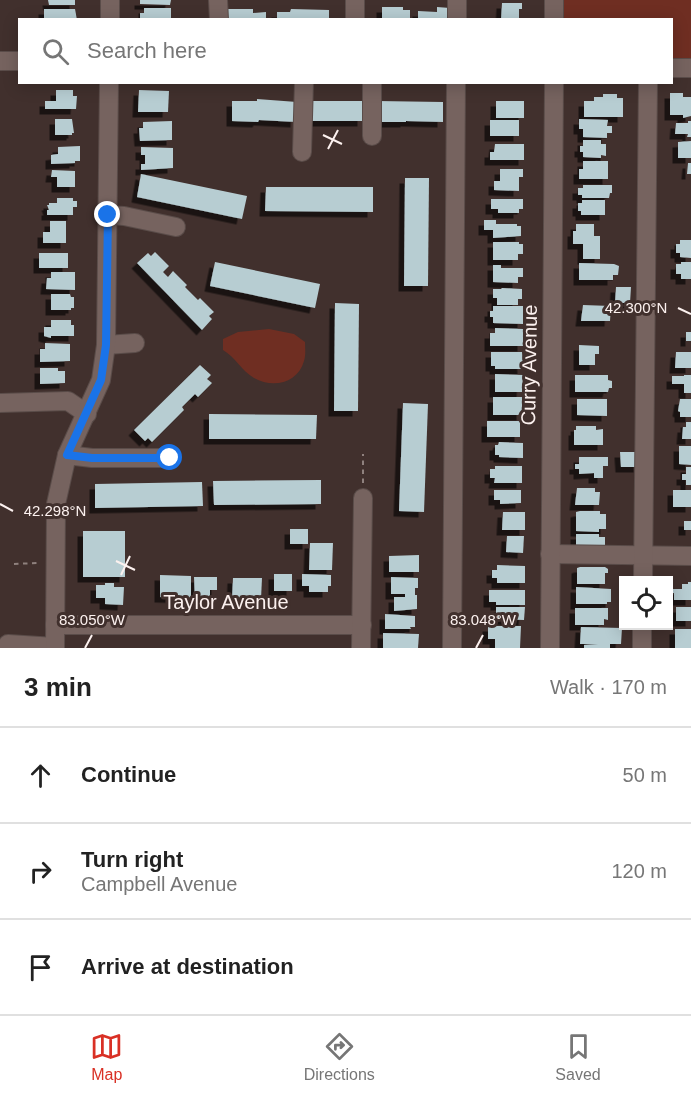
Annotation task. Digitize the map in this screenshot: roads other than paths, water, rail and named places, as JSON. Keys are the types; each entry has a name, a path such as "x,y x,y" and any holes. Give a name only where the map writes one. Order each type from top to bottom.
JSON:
{"street":[{"path":"110,0 110,18"},
{"path":"218,0 219,18"},
{"path":"355,0 355,18"},
{"path":"457,0 457,18"},
{"path":"554,0 554,18"},
{"path":"0,61 18,61"},
{"path":"673,68 691,68"},
{"path":"8,644 55,647 56,504 67,455 101,380 106,345 109,84"},
{"path":"302,152 304,84"},
{"path":"372,84 372,136"},
{"path":"452,648 456,84"},
{"name":"Curry Avenue","path":"549,648 554,84"},
{"path":"643,576 648,84"},
{"path":"108,215 176,227"},
{"path":"106,345 135,343"},
{"path":"0,403 68,401 87,414"},
{"path":"67,455 92,458 170,458"},
{"path":"361,648 363,498"},
{"path":"550,554 691,556"},
{"name":"Taylor Avenue","path":"55,625 362,625"},
{"path":"642,630 642,648"}]}
